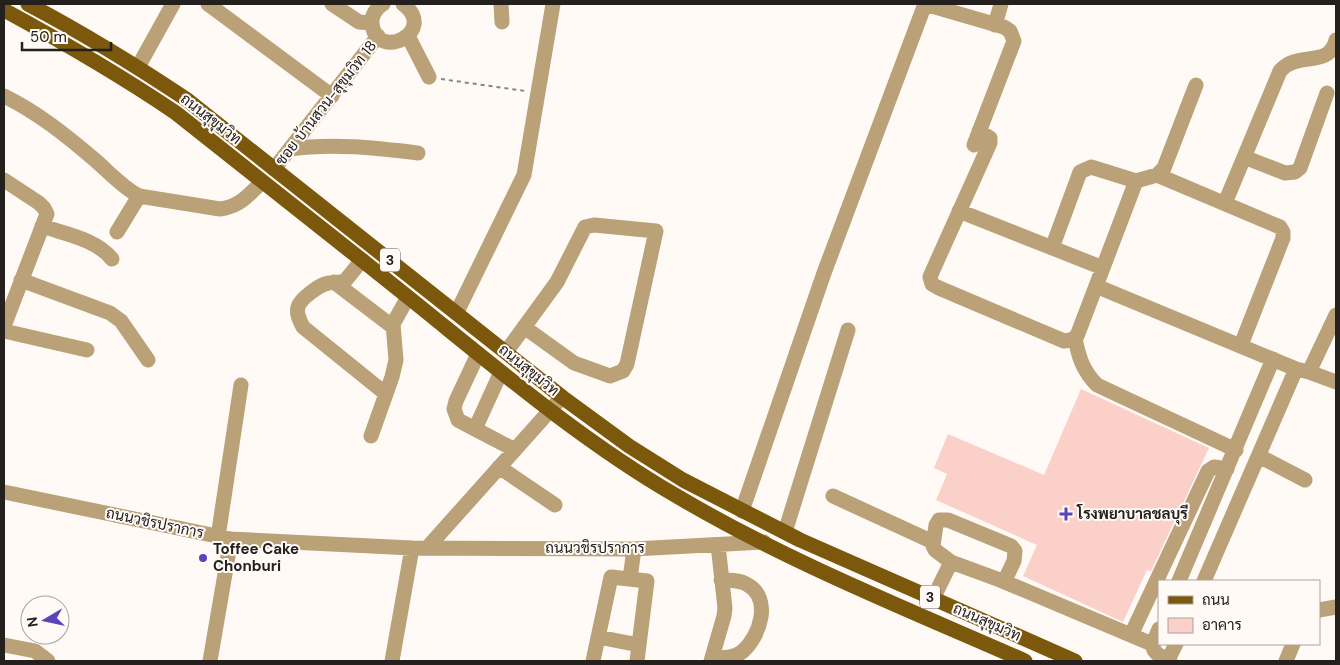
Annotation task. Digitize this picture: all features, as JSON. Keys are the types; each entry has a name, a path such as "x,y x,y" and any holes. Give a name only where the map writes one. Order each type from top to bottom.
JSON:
{"main road":[{"name":"ถนนสุขุมวิท","path":"28,4 75,28 186,99 562,397 629,446 683,480 784,532 1075,661"},
{"name":"ถนนสุขุมวิท","path":"4,10 129,81 176,113 551,411 620,460 674,495 764,542 870,593 1025,661"}],"street":[{"path":"138,67 173,4"},
{"path":"208,4 332,96"},
{"path":"332,4 375,30 390,42 397,42 408,36 414,25 408,5"},
{"name":"ซอย บ้านสวน-สุขุมวิท 18","path":"274,169 332,96 375,30 376,10 382,4"},
{"path":"501,4 502,22"},
{"path":"456,312 524,175 554,4"},
{"path":"742,511 824,273 925,4 995,24 1010,31 1014,41 976,138 990,138 990,143 930,277 932,284 1064,341 1075,337"},
{"path":"995,24 1001,4"},
{"path":"408,36 429,77"},
{"path":"1225,203 1280,71 1290,62 1325,56 1331,53 1336,40"},
{"path":"1052,248 1080,172 1091,167 1136,181 1157,174 1164,168 1196,85"},
{"path":"1244,157 1284,172 1295,172 1300,168 1327,93"},
{"path":"4,96 28,107 94,159 128,190 139,196 220,209 240,203 268,186"},
{"path":"290,149 310,146 364,147 418,153"},
{"path":"1157,174 1280,227 1283,232 1283,238 1240,346"},
{"path":"4,180 44,208 46,214 4,326"},
{"path":"1136,181 1075,337 1082,365 1089,377 1097,385 1236,450"},
{"path":"116,232 139,196"},
{"path":"959,211 1103,268"},
{"path":"506,352 524,326 557,282 585,227 594,225 656,231 627,364 623,371 610,376 574,363 524,326"},
{"path":"42,226 96,245 107,252 112,259"},
{"path":"362,260 345,281 329,283 317,288 300,302 298,318 303,327 386,394"},
{"path":"21,280 110,313 121,321 148,360"},
{"path":"334,282 393,327"},
{"path":"1096,286 1240,346 1336,382"},
{"path":"372,436 396,360 393,327 408,298"},
{"path":"1204,580 1260,456 1303,370 1336,314"},
{"path":"784,532 848,330"},
{"path":"4,331 87,350"},
{"path":"478,354 454,408 458,420 515,450"},
{"path":"1179,580 1273,359"},
{"path":"475,429 501,372"},
{"path":"210,661 241,385"},
{"path":"392,661 419,548 499,467 562,397"},
{"path":"1260,456 1305,480"},
{"path":"499,467 555,505"},
{"path":"1131,635 1208,471 1214,467 1227,469"},
{"name":"ถนนวชิรปราการ","path":"4,492 225,538 419,548 634,549 764,542"},
{"path":"834,496 933,542"},
{"path":"1000,580 1006,578 1014,561 1015,551 1011,546 944,519 939,520 936,525 933,542 935,550 951,562 1000,580 1131,635 1160,656 1175,645"},
{"path":"718,545 721,580 724,596 724,616 712,660 735,656 743,650 761,620 762,610 755,591 739,581 721,580"},
{"path":"630,579 634,549"},
{"path":"934,599 951,562"},
{"path":"593,661 611,577 647,581 637,661"},
{"path":"1320,610 1336,607"},
{"path":"598,637 639,645"},
{"path":"4,644 35,651 48,661"},
{"path":"1286,661 1293,645"}],"path":[{"path":"429,77 538,93"}],"building":[{"name":"โรงพยาบาลชลบุรี","path":"1081,389 1209,448 1151,571 1147,570 1123,622 1023,576 1037,545 936,500 947,474 934,468 948,434 1044,475"}],"place":[{"name":"โรงพยาบาลชลบุรี","path":"1066,514"},
{"name":"Toffee Cake Chonburi","path":"203,558"}]}
